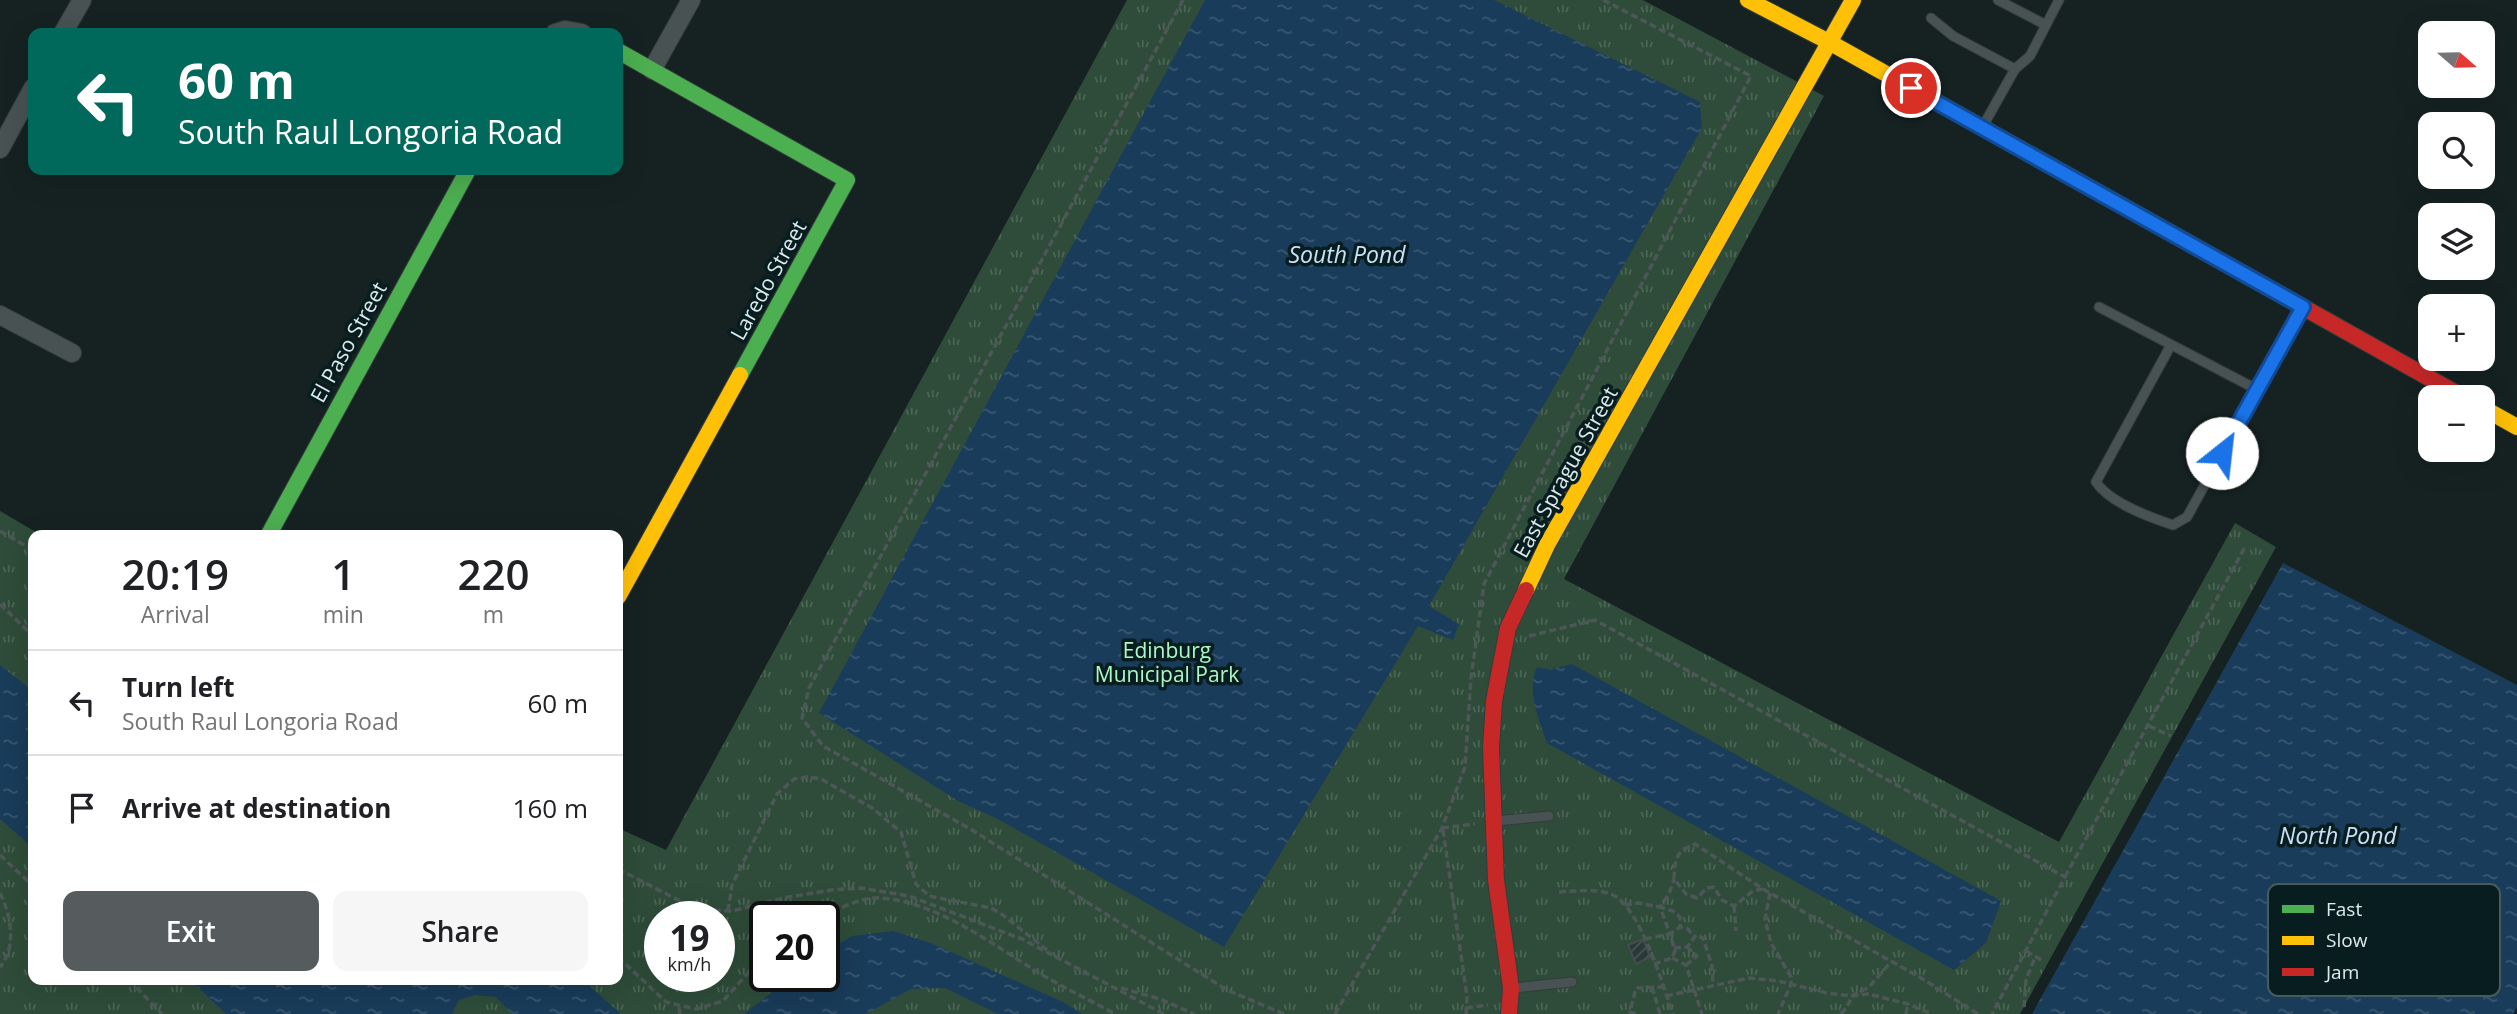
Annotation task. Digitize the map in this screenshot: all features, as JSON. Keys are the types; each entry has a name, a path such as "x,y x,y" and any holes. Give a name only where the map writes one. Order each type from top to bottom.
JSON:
{"street":[{"path":"66,28 82,0"},
{"path":"623,54 652,70 691,0"},
{"path":"1748,0 1829,42 2442,385"},
{"name":"East Sprague Street","path":"1508,1014 1511,988 1496,880 1491,748 1494,701 1508,628 1547,545 1853,0"},
{"name":"Laredo Street","path":"623,588 847,180 652,70"},
{"path":"0,149 28,97"},
{"name":"El Paso Street","path":"271,530 465,175"},
{"path":"0,315 72,353"},
{"path":"2495,415 2517,427"}],"lane":[{"path":"1998,0 2046,25"},
{"path":"1982,127 2015,69 2030,56 2059,0"},
{"path":"1931,18 1953,36 2015,69"},
{"path":"2099,307 2258,390"},
{"path":"2172,345 2096,482 2102,492 2149,517 2172,525 2188,517 2303,307"},
{"path":"1494,821 1549,816"},
{"path":"1511,988 1572,982"}],"path":[{"path":"1183,0 810,688 802,718 823,746 972,830 1227,989 1284,1014"},
{"path":"1335,1014 1442,828 1465,767 1471,678 1484,584 1751,76 1603,0"},
{"path":"0,531 28,547"},
{"path":"1992,1014 2245,547"},
{"path":"0,604 28,631"},
{"path":"1524,637 1595,620 2065,877"},
{"path":"2149,726 2171,736"},
{"path":"730,901 732,885 777,794 794,779 821,779 872,808 901,832 916,884 929,896 990,908 1055,956"},
{"path":"1442,828 1476,824"},
{"path":"1442,828 1467,997 1466,1011 1490,1004"},
{"path":"1660,907 1670,894 1675,859 1684,848 1695,844 1770,893 1922,978 1978,1014"},
{"path":"0,855 28,881"},
{"path":"623,872 678,901"},
{"path":"1674,879 1686,894 1697,898 1707,888 1714,887 1722,900 1734,906"},
{"path":"735,909 831,890 861,888 909,896 1022,939 1164,1014"},
{"path":"1734,906 1753,891 1763,888"},
{"path":"1559,892 1600,891 1614,896 1625,905 1645,939 1673,1014"},
{"path":"0,893 10,921 11,941 0,967"},
{"path":"1770,893 1765,919 1771,943 1791,977 1791,984 1777,1014"},
{"path":"840,910 859,901 874,898 916,906 957,922 1036,971 1115,1014"},
{"path":"1625,905 1638,903 1673,911 1680,917 1680,927"},
{"path":"1734,906 1736,931"},
{"path":"1660,907 1674,948 1672,958"},
{"path":"1645,939 1670,934 1680,927 1688,929 1694,937"},
{"path":"1687,947 1696,935 1703,939 1708,950 1713,985"},
{"path":"1674,948 1687,947 1697,956"},
{"path":"1686,965 1708,950"},
{"path":"2026,951 2043,961"},
{"path":"2024,1007 2026,980 2035,957"},
{"path":"1654,964 1672,958 1686,965 1702,1014"},
{"path":"623,962 666,1002 696,1009 723,1000 749,972"},
{"path":"1841,1014 1852,996 1869,986 1891,962"},
{"path":"1667,996 1749,978 1852,996 1868,994 1908,1004 1932,1014"},
{"path":"134,985 162,1014"},
{"path":"1116,987 1160,999 1194,1014"},
{"path":"1652,987 1659,1013 1671,1007"},
{"path":"1636,1014 1630,1013 1636,988 1663,987"},
{"path":"1906,1014 1908,1004"},
{"path":"679,1007 680,1014"}],"green space":[{"name":"Edinburg Municipal Park","path":"1127,0 1643,0 1824,96 1564,579 2059,842 2235,523 2276,547 2020,1014 0,1014 0,511 32,530 28,530 28,985 623,985 623,830 666,850"}],"water":[{"name":"South Pond","path":"1205,0 1494,0 1700,102 1702,128 1429,606 1459,624 1453,640 1418,626 1224,947 996,818 958,801 819,713"},
{"name":"North Pond","path":"2283,563 2517,685 2517,1007 2513,1014 2032,1014"},
{"path":"1572,664 2001,901 1986,943 1954,970 1547,743 1533,695 1534,676 1537,667 1550,670"},
{"path":"0,665 28,687 28,844 0,819"},
{"path":"893,931 931,943 1063,1002 1082,1014 998,1014 945,988 911,989 866,1014 744,1014 773,992 840,992 840,943 852,936"},
{"path":"196,985 589,985 621,1014 512,1014 496,997 475,995 459,1000 452,1014 226,1014"}],"building":[{"path":"1643,939 1650,957 1636,964 1628,945"}],"traffic: fast":[{"path":"623,54 847,180 740,375"},
{"path":"271,530 465,175"}],"traffic: slow":[{"path":"1748,0 1829,42 2146,219"},
{"path":"1526,590 1547,545 1853,0"},
{"path":"623,588 740,375"},
{"path":"2495,415 2517,427"}],"traffic: jam":[{"path":"2146,219 2442,385"},
{"path":"1509,1014 1511,988 1496,880 1491,748 1494,701 1508,628 1526,590"}],"route":[{"path":"1911,88 2303,307 2222,453"}]}
